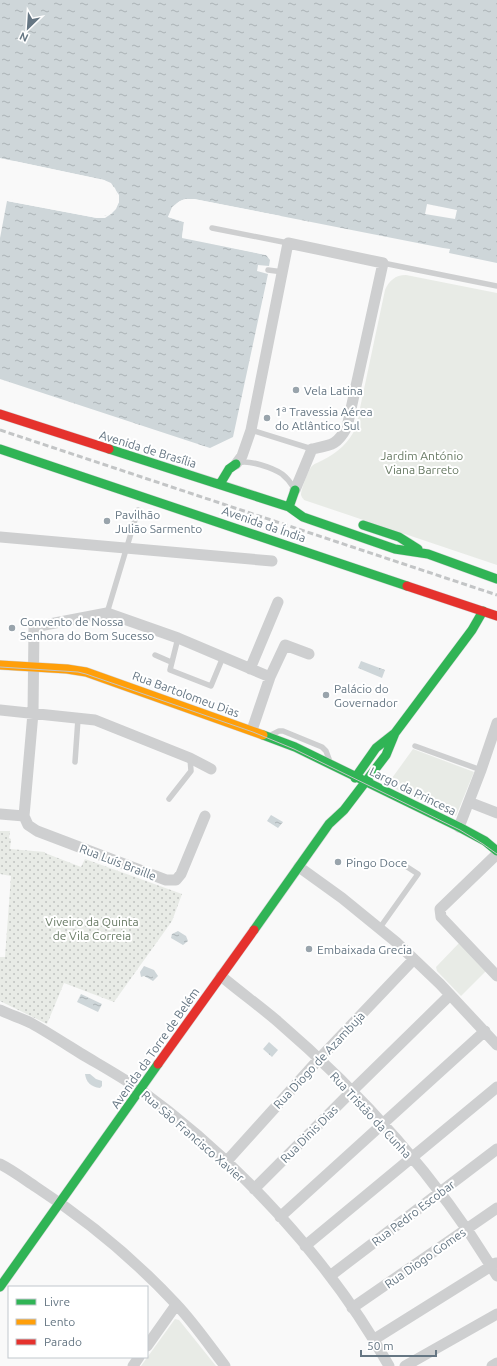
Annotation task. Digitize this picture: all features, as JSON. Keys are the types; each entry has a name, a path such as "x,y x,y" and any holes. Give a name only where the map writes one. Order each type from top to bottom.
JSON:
{"street":[{"path":"220,484 229,469 236,464 242,456 251,430 288,243 383,263 347,427 339,440 327,446 312,449 295,490 290,507"},
{"name":"Avenida de Brasília","path":"0,414 290,507 304,517 395,549 428,554 497,578"},
{"name":"Avenida da Índia","path":"0,448 497,616"},
{"name":"Avenida de Brasília","path":"290,507 301,506"},
{"name":"Avenida de Brasília","path":"356,523 399,537 428,554"},
{"path":"0,538 272,561"},
{"path":"250,669 278,602"},
{"name":"Avenida da Torre de Belém","path":"349,787 376,748 395,732 472,630 483,611"},
{"path":"0,814 24,816 33,713 34,627 107,613 178,638 270,677"},
{"path":"252,730 270,677 285,645 309,654"},
{"name":"Rua Bartolomeu Dias","path":"0,664 73,669 99,675 252,730 295,747 356,776"},
{"path":"0,710 95,720 190,758 211,769"},
{"path":"459,826 481,770 497,723"},
{"name":"Avenida da Torre de Belém","path":"0,1287 329,824 344,810 386,755 395,732"},
{"name":"Largo da Princesa","path":"356,776 459,826 485,841 497,851"},
{"path":"469,802 497,813"},
{"name":"Avenida da Torre de Belém","path":"329,824 336,805"},
{"name":"Rua Luís Braille","path":"24,816 28,825 36,831 166,880 176,880 181,874 205,816"},
{"path":"497,854 440,909 441,917 497,976"},
{"path":"280,1217 382,1123 492,1036 414,959 379,929 299,867"},
{"name":"Rua Diogo de Azambuja","path":"226,1162 319,1059 414,959"},
{"name":"Rua Tristão da Cunha","path":"221,976 276,1020 319,1059 382,1123 441,1193 466,1229 494,1265 497,1276"},
{"name":"Rua Dinis Dias","path":"254,1189 450,995"},
{"name":"Rua São Francisco Xavier","path":"0,1010 30,1023 140,1090 185,1126 226,1162 280,1217 330,1276 389,1366"},
{"path":"305,1246 497,1087"},
{"name":"Rua Pedro Escobar","path":"330,1276 497,1149"},
{"path":"0,1164 60,1202 110,1241 176,1304 198,1329 225,1366"},
{"name":"Rua Diogo Gomes","path":"352,1308 497,1208"},
{"path":"373,1340 494,1265"},
{"path":"148,1345 176,1304"},
{"path":"405,1366 497,1314"},
{"path":"492,1366 497,1364"}],"lane":[{"path":"212,228 288,243"},
{"path":"383,263 497,286"},
{"path":"268,270 283,272"},
{"path":"251,430 312,449"},
{"path":"236,464 245,461 279,472 286,477 295,490"},
{"path":"107,613 138,510"},
{"path":"178,638 170,670 211,686 223,657"},
{"path":"155,655 172,662"},
{"path":"75,762 78,719"},
{"path":"415,746 481,770"},
{"path":"169,799 190,771 190,758"},
{"path":"379,929 418,874 401,863"}],"green space":[{"name":"Jardim António Viana Barreto","path":"406,275 497,293 497,565 304,500 301,495 305,480 312,466 334,454 350,438 356,427 385,290 393,279"},
{"path":"413,749 474,772 456,816 387,785"},
{"name":"Viveiro da Quinta de Vila Correia","path":"0,831 10,831 10,849 45,852 81,867 85,859 182,894 172,921 114,1002 64,983 47,1024 0,1001 0,957 5,957 11,876 0,874"},
{"path":"461,941 487,970 461,996 437,971 436,967"},
{"path":"175,1319 179,1320 216,1366 141,1366"}],"water":[{"path":"0,0 497,0 497,263 449,253 450,249 194,199 184,200 175,205 168,217 184,222 182,238 266,255 270,260 269,266 258,265 257,271 268,274 233,437 210,448 0,379 0,238 7,201 97,218 111,214 119,202 115,188 104,180 0,158"},
{"path":"361,661 385,670 382,678 358,668"},
{"path":"271,815 283,822 278,828 267,821"},
{"path":"178,931 186,936 188,941 183,945 171,938 172,934"},
{"path":"144,966 154,970 158,976 153,981 144,976 141,977 140,972"},
{"path":"81,994 102,1004 98,1012 77,1002"},
{"path":"269,1042 278,1050 272,1057 263,1049"},
{"path":"85,1074 90,1074 96,1079 102,1081 102,1086 100,1088 92,1085 86,1079"}],"pier":[{"path":"14,161 104,180 111,183 119,195 119,202 116,209 105,218 97,218 7,201 8,199 97,216 105,216 110,213 117,202 117,195 114,189 104,182 14,163"},
{"path":"185,199 194,199 281,216 280,218 194,201 185,201 177,204 171,213 170,216 186,221 184,236 267,253 266,255 182,237 184,222 168,217 172,207"},
{"path":"427,204 457,210 455,219 425,214"}],"tram line":[{"path":"0,667 78,672 86,674 253,732 294,749 460,830 497,854"}],"railway":[{"path":"0,430 497,595"}],"traffic: fast":[{"path":"0,449 407,586"},
{"path":"109,449 289,507 303,517 395,549 428,554 497,579"},
{"path":"220,484 229,469 236,464"},
{"path":"289,507 295,490"},
{"path":"363,525 399,537 418,549"},
{"path":"355,778 376,748 395,733 472,630 483,611"},
{"path":"254,930 329,824 344,810 386,755 395,733"},
{"path":"263,735 295,747 459,827 485,841 497,851"},
{"path":"0,1287 158,1064"}],"traffic: slow":[{"path":"0,665 67,669 86,672 263,735"}],"traffic: jam":[{"path":"0,414 109,449"},
{"path":"407,586 497,616"},
{"path":"158,1064 254,930"}],"place":[{"name":"Vela Latina","path":"296,390"},
{"name":"1ª Travessia Aérea do Atlântico Sul","path":"267,418"},
{"name":"Pavilhão Julião Sarmento","path":"107,521"},
{"name":"Convento de Nossa Senhora do Bom Sucesso","path":"12,628"},
{"name":"Palácio do Governador","path":"326,695"},
{"name":"Pingo Doce","path":"338,862"},
{"name":"Embaixada Grecia","path":"309,949"}]}
